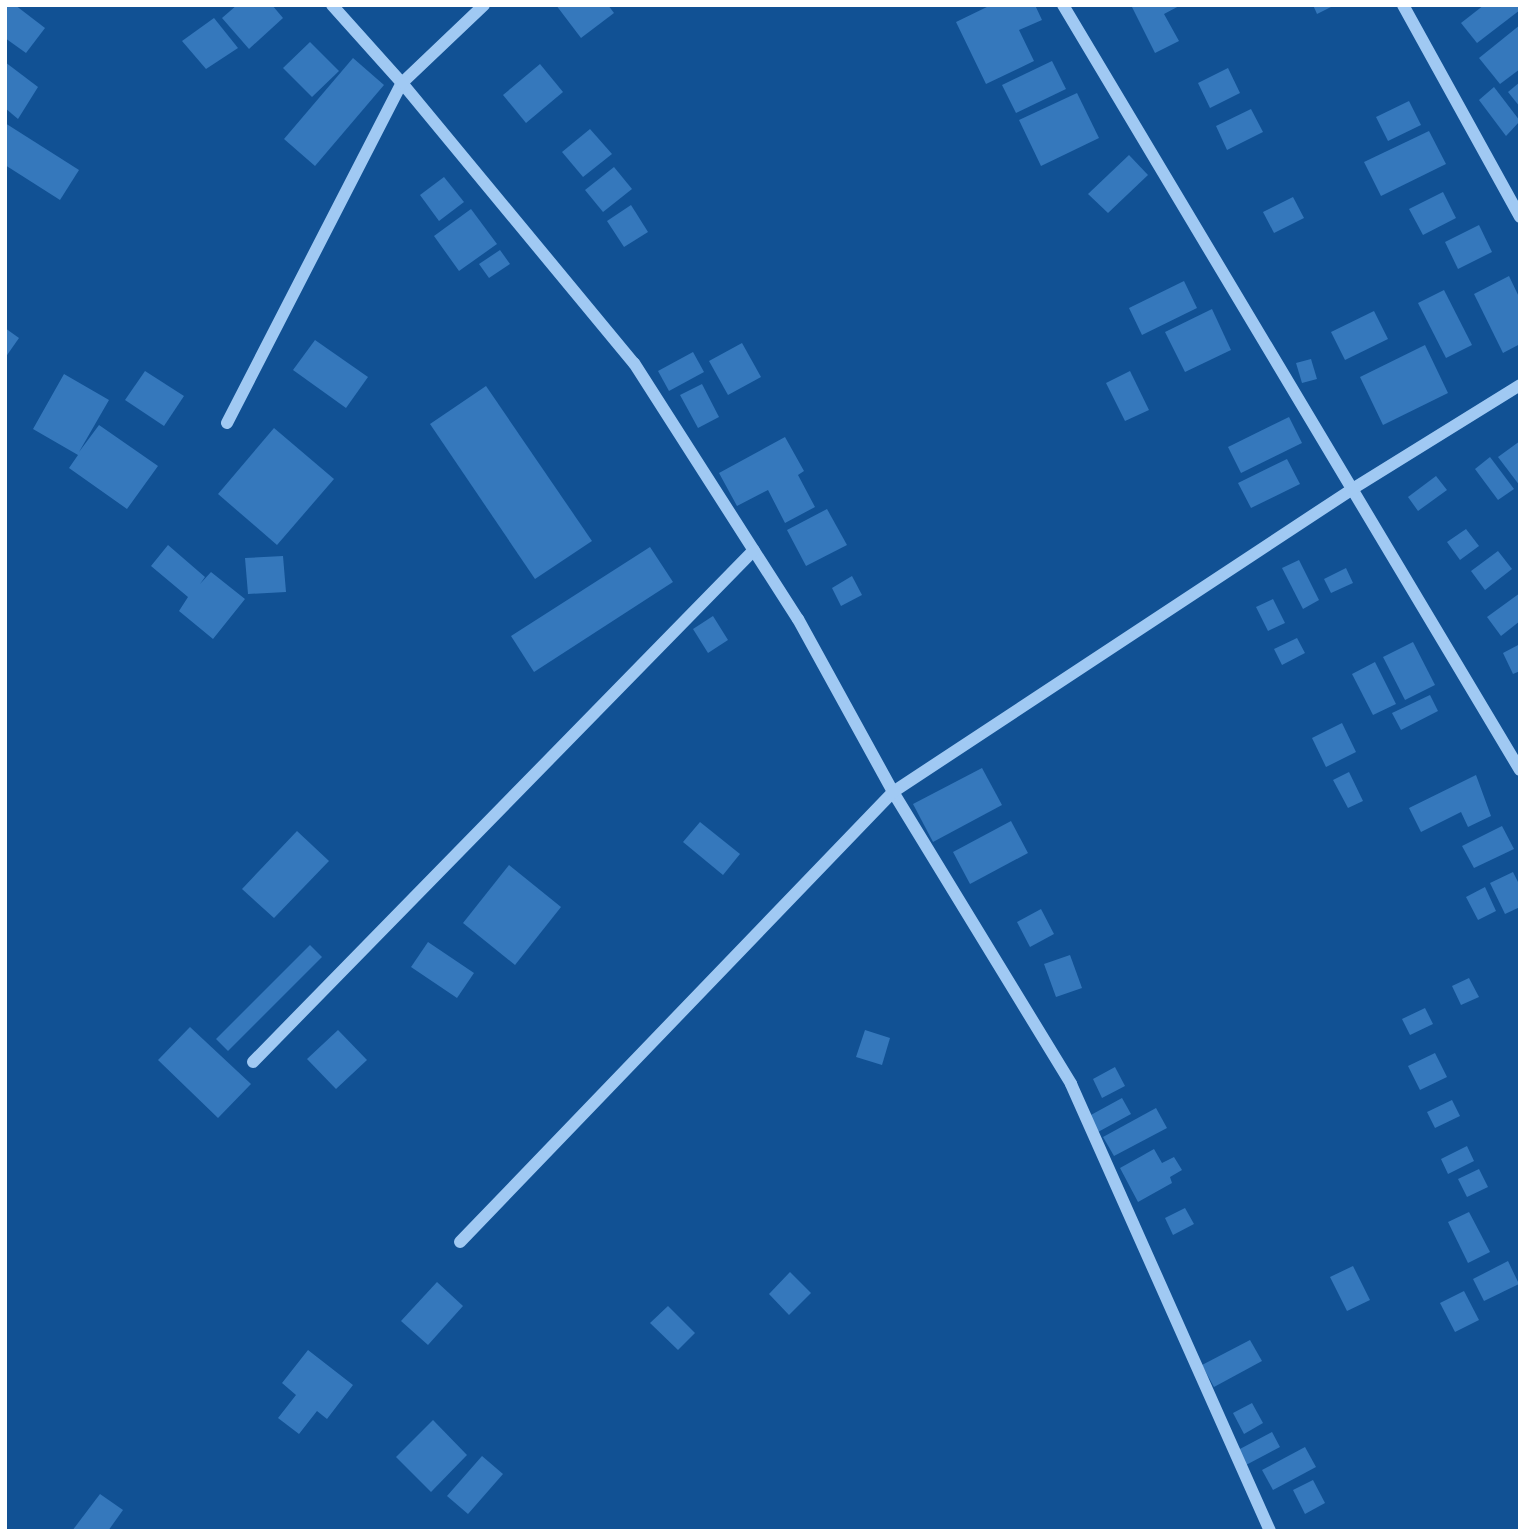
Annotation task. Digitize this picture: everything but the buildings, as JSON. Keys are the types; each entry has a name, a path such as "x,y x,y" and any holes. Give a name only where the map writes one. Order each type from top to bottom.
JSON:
{"street":[{"path":"332,5 402,83 634,363 798,619 892,792 1072,1084 1270,1531"},
{"path":"227,423 402,83 484,5"},
{"path":"1063,5 1354,488 1520,771"},
{"path":"1403,5 1520,217"},
{"path":"460,1242 892,792 1354,488 1520,385"},
{"path":"253,1062 754,550"}]}
